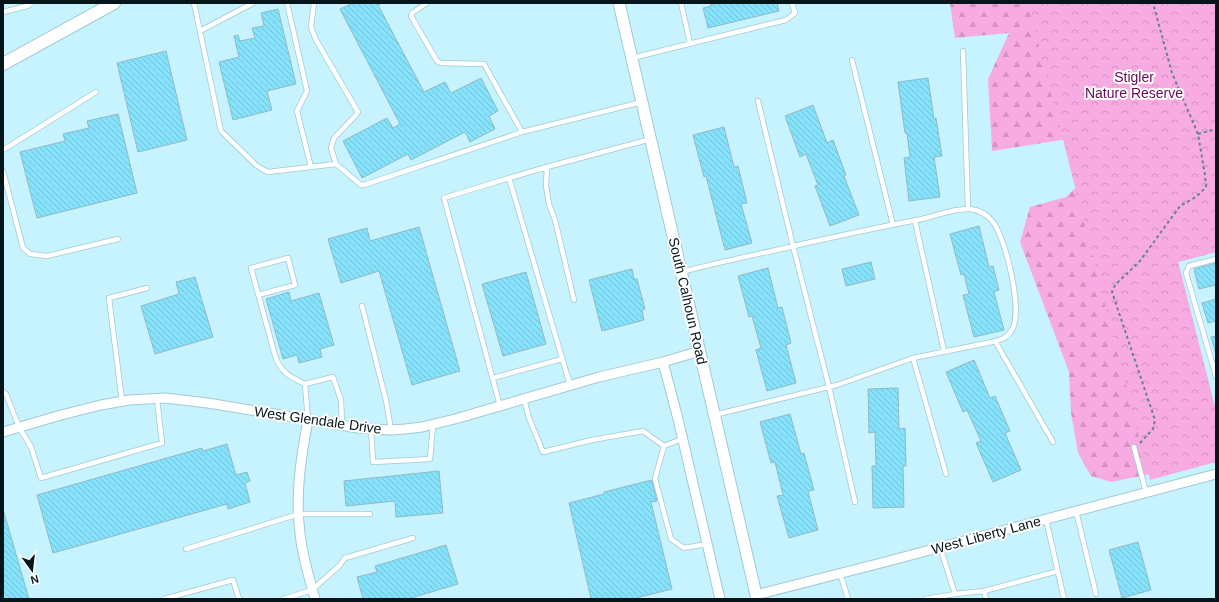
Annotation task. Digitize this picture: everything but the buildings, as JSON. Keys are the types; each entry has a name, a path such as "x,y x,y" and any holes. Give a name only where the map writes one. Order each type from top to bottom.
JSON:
{"main road":[{"path":"3,64 114,3"}],"street":[{"name":"South Calhoun Road","path":"619,3 756,597"},
{"name":"West Glendale Drive","path":"3,432 61,415 122,401 157,399 208,403 370,429 391,430 422,427 599,377 700,351"},
{"path":"662,362 720,599"},
{"path":"308,420 298,489 302,548 314,595"},
{"name":"West Liberty Lane","path":"756,597 840,573 1216,474"}],"lane":[{"path":"3,12 27,6 32,3"},
{"path":"194,3 221,131 256,165 262,170 268,172 336,164"},
{"path":"200,31 253,3"},
{"path":"287,3 307,90 297,111 311,167"},
{"path":"314,3 311,27 316,40 358,112 334,138 331,148 336,164 357,183 364,185 522,132 642,102"},
{"path":"427,3 412,13 411,16 437,61 441,63 484,64 522,132"},
{"path":"681,3 690,43"},
{"path":"632,58 786,20 795,13 792,3"},
{"path":"963,51 968,209"},
{"path":"852,60 893,225"},
{"path":"3,150 96,92"},
{"path":"758,101 829,387 855,502"},
{"path":"500,406 444,198 547,167 651,139"},
{"path":"547,167 546,186 549,204 555,220 574,300"},
{"path":"3,171 23,248 26,252 30,254 47,256 118,239"},
{"path":"509,178 570,385"},
{"path":"681,272 793,246 915,221 961,209 977,210 986,214 993,222 1002,241 1008,261 1016,310 1014,326 1004,338 995,342 913,358 837,385 714,416"},
{"path":"915,221 944,351"},
{"path":"258,295 295,285 288,258 251,268 258,295 280,367 288,376 305,384 333,377 341,400 342,425"},
{"path":"1216,259 1190,266 1186,274 1214,365 1216,377"},
{"path":"122,401 109,298 147,288"},
{"path":"362,306 386,400 391,430"},
{"path":"995,342 1052,442"},
{"path":"913,358 946,474"},
{"path":"493,378 562,359"},
{"path":"305,384 308,420"},
{"path":"3,392 6,394 19,427 31,447 41,478 162,443 157,399"},
{"path":"524,399 529,418 543,452 592,440 643,431 664,446"},
{"path":"370,429 373,462 430,458 432,425"},
{"path":"664,446 682,439"},
{"path":"664,446 655,479 671,539 684,548 707,544"},
{"path":"1134,447 1146,492"},
{"path":"1076,511 1096,594"},
{"path":"186,549 299,514 370,514"},
{"path":"1046,519 1064,599"},
{"path":"284,599 314,595 345,558 413,538"},
{"path":"940,547 955,594"},
{"path":"925,599 984,591 1058,571"},
{"path":"840,573 848,599"},
{"path":"164,599 233,580 239,599"},
{"path":"984,591 986,599"}],"path":[{"path":"1134,447 1143,441 1153,429 1155,420 1112,292 1115,285 1140,262 1180,206 1196,197 1206,187 1206,175 1198,134 1172,73 1153,3"},
{"path":"1198,134 1216,129"}],"green space":[{"name":"Stigler Nature Reserve","path":"950,3 1216,3 1216,252 1178,262 1216,411 1216,461 1111,482 1091,476 1078,453 1071,413 1069,372 1020,242 1030,207 1066,197 1103,162 1093,135 992,151 988,79 1009,33 955,38"},
{"name":"Stigler Nature Reserve","path":"1028,3 1216,3 1216,252 1178,262 1216,411 1216,462 1150,480"}]}
